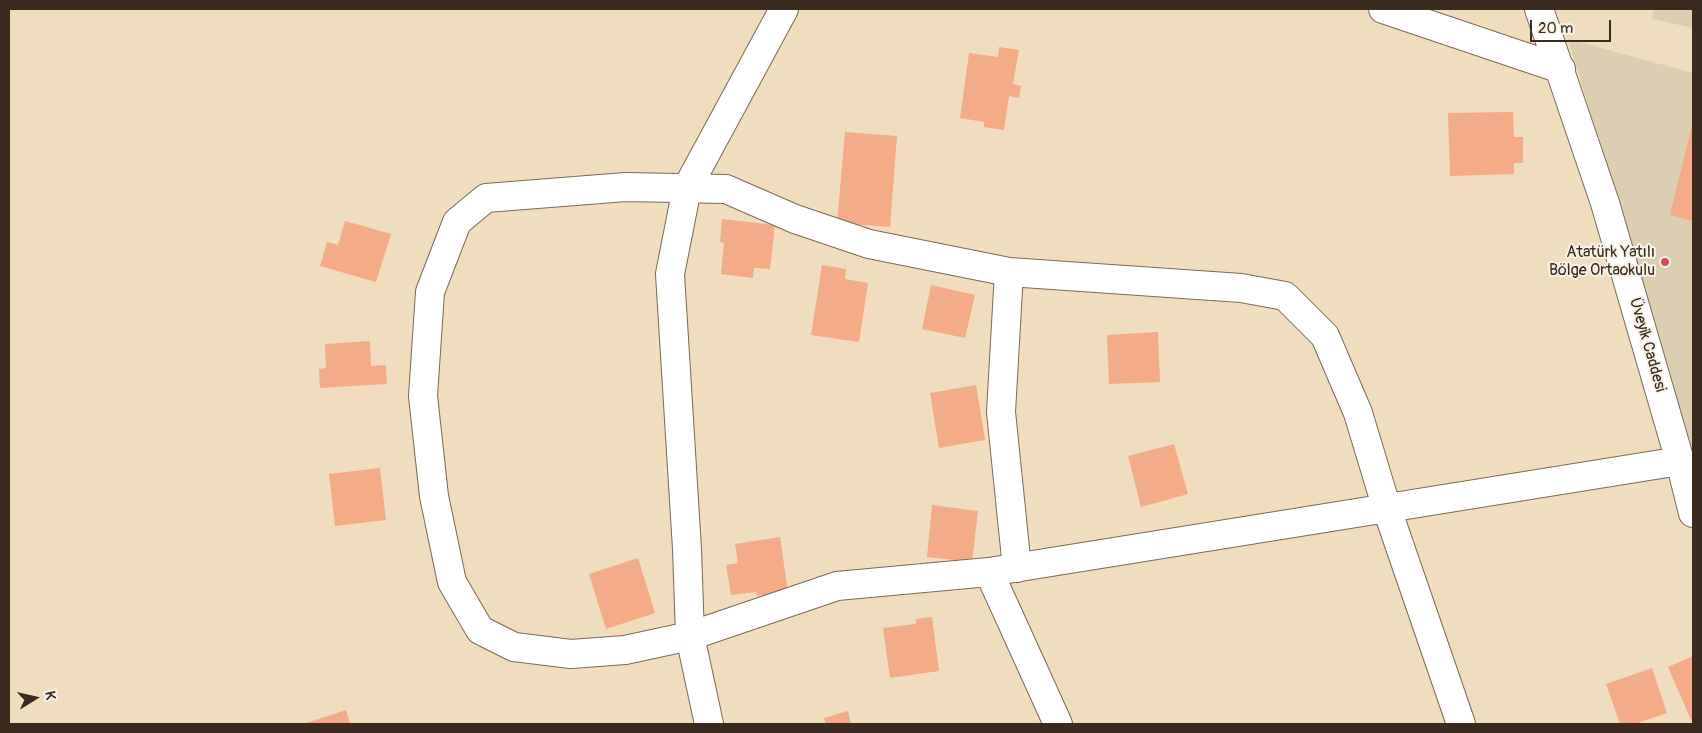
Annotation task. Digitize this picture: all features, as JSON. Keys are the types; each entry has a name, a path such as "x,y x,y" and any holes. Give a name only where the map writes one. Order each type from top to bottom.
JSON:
{"street":[{"path":"709,724 690,636 687,549 670,274 687,188 784,9"},
{"path":"1383,9 1561,69"},
{"name":"Üveyik Caddesi","path":"1539,9 1561,69 1605,203 1693,512"},
{"path":"1460,724 1387,508 1358,413 1325,336 1285,296 1241,288 1008,272 869,244 795,219 726,189 626,187 486,198 457,222 430,292 423,396 434,496 452,582 480,630 514,647 571,654 625,650 690,636 837,586 1018,568 1387,508 1680,461"},
{"path":"1008,272 1001,412 1018,568"},
{"path":"989,572 1058,724"}],"shaded area":[{"path":"1654,9 1693,9 1693,28 1652,19"},
{"name":"Atatürk Yatılı Bölge Ortaokulu","path":"1568,39 1693,73 1693,451"}],"building":[{"path":"999,47 1019,50 1013,84 1021,86 1019,98 1009,96 1004,130 984,127 984,122 960,118 969,53 998,57"},
{"path":"1513,112 1514,137 1523,137 1523,163 1514,163 1514,174 1450,176 1448,113"},
{"path":"1693,121 1693,221 1670,215"},
{"path":"845,132 897,136 890,227 837,223"},
{"path":"722,219 775,225 770,269 754,268 753,278 721,274 724,243 720,242"},
{"path":"345,221 391,234 376,282 320,266 327,242 338,245"},
{"path":"822,265 846,269 845,279 868,283 859,342 811,335"},
{"path":"931,285 975,295 965,338 922,329"},
{"path":"1158,332 1160,382 1109,384 1107,335"},
{"path":"370,341 371,366 386,365 387,384 320,388 319,369 326,368 325,344"},
{"path":"976,385 985,440 939,448 930,393"},
{"path":"1174,444 1188,494 1141,507 1128,456"},
{"path":"380,468 386,520 335,526 329,474"},
{"path":"932,505 978,511 972,562 927,557"},
{"path":"780,537 788,592 757,596 756,592 731,595 726,565 738,563 735,544"},
{"path":"638,558 655,613 606,629 589,574"},
{"path":"932,617 939,671 890,678 883,628 916,624 916,619"},
{"path":"1693,656 1693,719 1691,720 1668,667"},
{"path":"1652,668 1667,713 1635,724 1620,724 1606,684"},
{"path":"346,710 350,724 303,724"},
{"path":"848,711 851,724 826,724 824,718"}],"place":[{"name":"Atatürk Yatılı Bölge Ortaokulu","path":"1665,262"}]}
